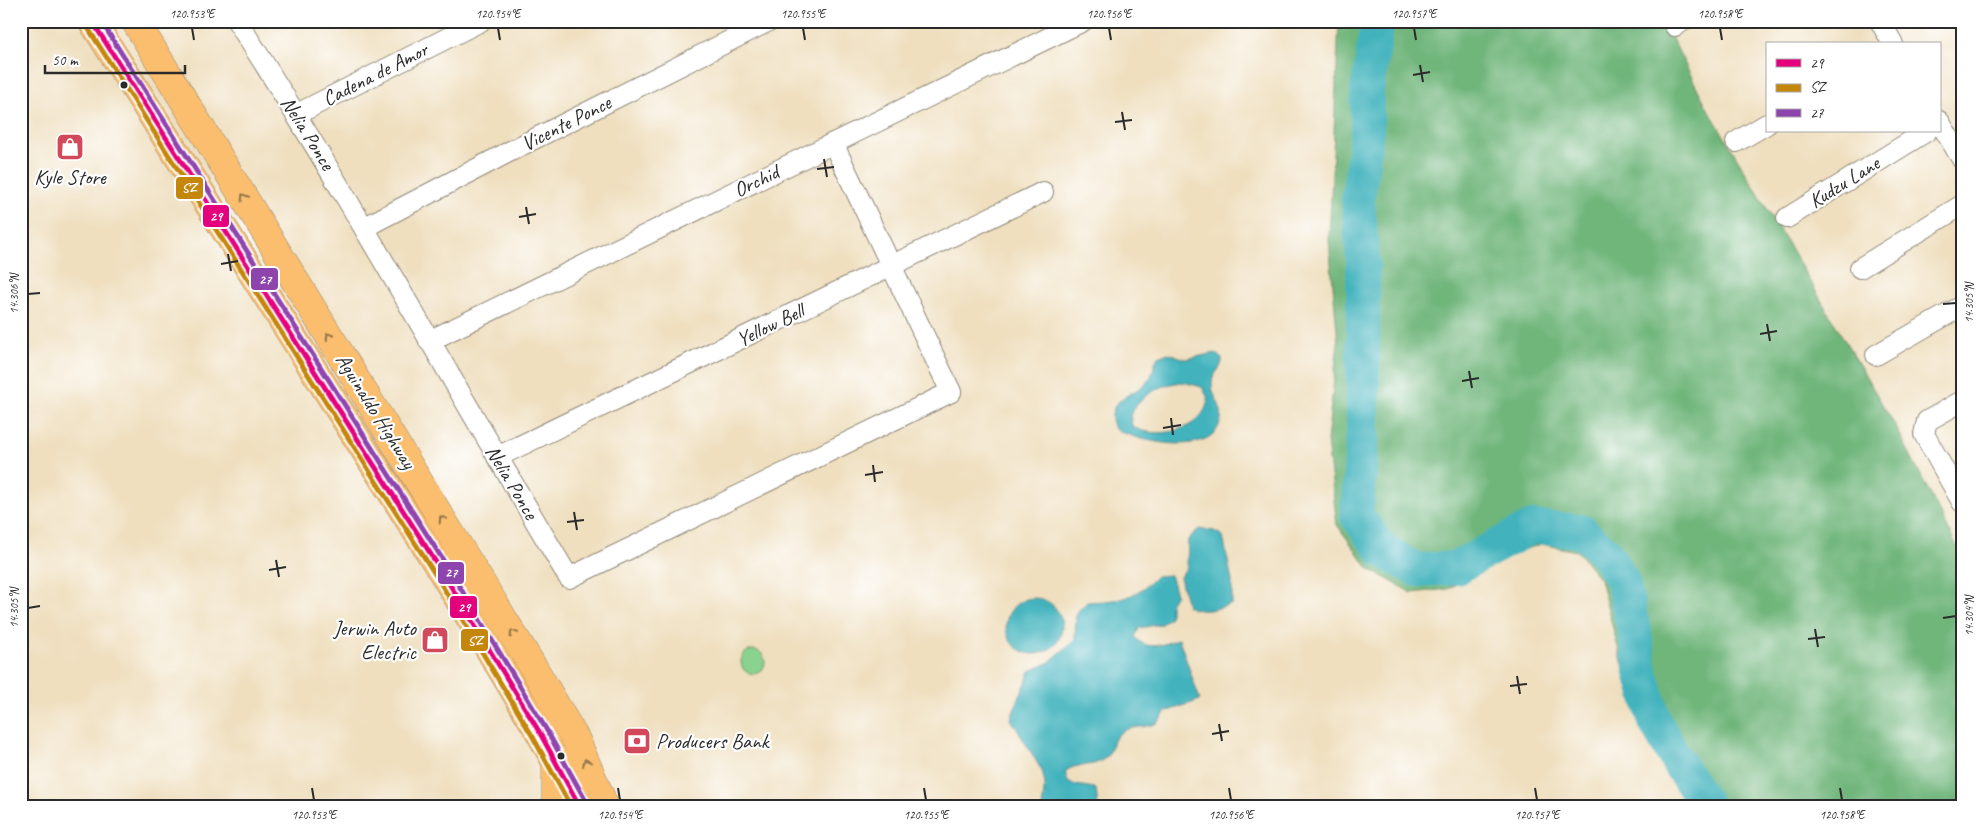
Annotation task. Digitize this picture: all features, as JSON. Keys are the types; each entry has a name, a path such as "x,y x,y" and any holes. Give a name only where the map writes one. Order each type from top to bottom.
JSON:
{"main road":[{"name":"Aguinaldo Highway","path":"92,21 444,575 556,761 580,807"},
{"name":"Aguinaldo Highway","path":"135,21 538,675 576,740 606,807"},
{"path":"556,761 556,807"}],"street":[{"name":"Nelia Ponce","path":"237,21 297,114 365,227 429,341 569,578 951,392 891,266"},
{"name":"Cadena de Amor","path":"297,114 481,21"},
{"name":"Vicente Ponce","path":"365,227 528,142 769,21"},
{"name":"Orchid","path":"429,341 1083,21"},
{"path":"1880,21 1892,42"},
{"path":"1736,142 1766,125"},
{"path":"1940,129 1962,159"},
{"name":"Kudzu Lane","path":"1786,218 1926,132"},
{"path":"833,143 891,266"},
{"name":"Yellow Bell","path":"497,457 1043,192"},
{"path":"1860,268 1962,206"},
{"path":"1876,355 1962,306"},
{"path":"1962,400 1927,421 1924,434 1962,502"}],"green space":[{"path":"1339,21 1663,21 1707,107 1897,429 1962,556 1962,807 1691,807 1643,730 1620,655 1600,579 1577,551 1541,544 1495,560 1448,589 1412,593 1369,569 1337,525 1327,441 1338,342 1329,241"},
{"path":"753,650 762,653 765,662 762,671 753,674 744,671 741,662 744,653"}],"water":[{"path":"1168,353 1186,359 1215,353 1222,359 1221,366 1212,380 1213,392 1221,410 1221,419 1215,431 1205,439 1191,443 1174,444 1141,439 1115,429 1112,419 1116,405 1121,399 1147,382 1158,357","holes":["1183,382 1202,387 1208,398 1205,409 1189,425 1178,430 1153,433 1132,426 1130,415 1146,396 1159,388"]},
{"path":"1199,529 1214,531 1223,536 1232,581 1232,604 1204,610 1187,606 1180,577 1187,567 1188,539"},
{"path":"1170,575 1176,594 1170,604 1170,617 1161,624 1139,628 1135,637 1140,642 1150,646 1161,645 1179,639 1200,700 1165,712 1162,718 1153,725 1123,731 1116,738 1108,754 1101,761 1074,767 1065,772 1068,782 1096,789 1098,807 1042,807 1045,784 1042,771 1011,719 1030,671 1048,663 1075,640 1076,613 1087,602 1125,598 1140,590 1156,576"},
{"path":"1029,598 1039,598 1054,606 1060,615 1062,626 1060,637 1054,646 1039,654 1029,654 1018,649 1011,642 1006,631 1006,621 1011,610 1018,603"}],"waterway":[{"path":"1378,21 1367,90 1367,130 1358,198 1363,261 1363,429 1357,516 1383,551 1417,570 1456,568 1532,527 1581,531 1606,553 1623,582 1635,633 1641,672 1655,722 1680,766 1708,807"}],"transit line":[{"name":"29","path":"92,21 444,575 540,733 580,807"},
{"name":"27","path":"101,21 450,571 546,729 587,803"},
{"name":"SZ","path":"86,25 438,579 533,737 571,807"}],"place":[{"name":"Kyle Store","path":"70,147"},
{"name":"Jerwin Auto Electric","path":"435,640"},
{"name":"Producers Bank","path":"637,741"}]}
